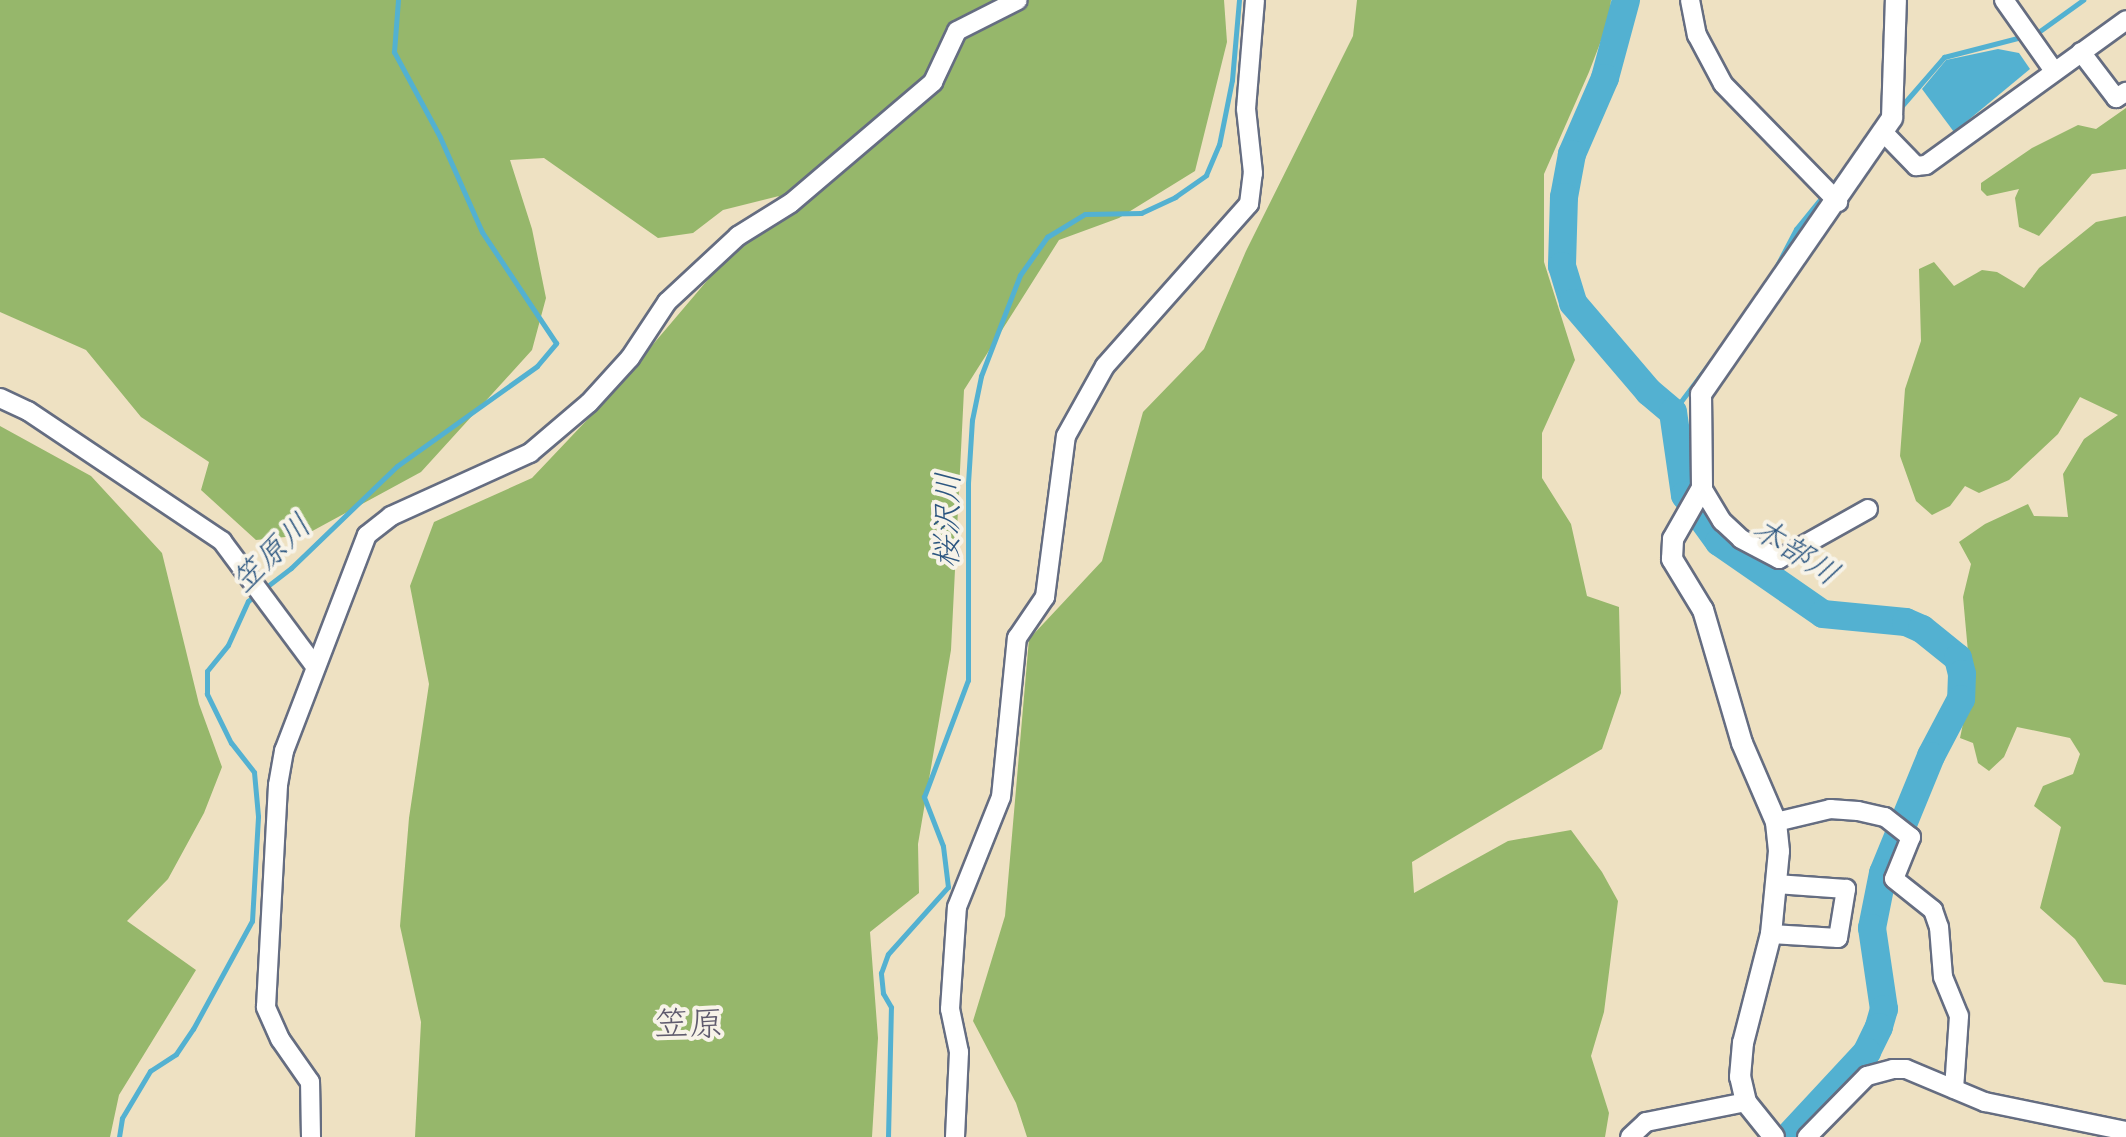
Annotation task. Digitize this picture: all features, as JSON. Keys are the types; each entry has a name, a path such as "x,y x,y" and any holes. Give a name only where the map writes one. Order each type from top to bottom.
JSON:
{"street":[{"path":"311,1137 310,1082 280,1039 266,1008 280,768 367,535 391,516 530,453 589,403 630,358 656,316 681,288 738,236 791,204 933,82 957,31 1018,0"},
{"path":"955,1137 959,1052 950,1009 957,907 1001,796 1016,638 1045,597 1066,436 1104,366 1248,204 1253,172 1246,108 1255,0"},
{"path":"1690,0 1698,35 1723,84 1838,202"},
{"path":"1868,509 1779,560 1741,539 1722,522 1702,488 1701,394 1885,134 1896,94 1896,0"},
{"path":"2011,3 2054,71"},
{"path":"1885,134 1916,166 1926,165 2126,20"},
{"path":"2081,52 2116,98 2126,92"},
{"path":"0,398 28,411 222,541 315,666"},
{"path":"1702,488 1678,525 1672,559 1702,610 1742,743 1776,822 1771,934 1740,1060 1746,1102 1774,1137"},
{"path":"1776,822 1830,809 1858,810 1884,817 1911,837 1894,879 1933,910 1939,927 1943,977 1959,1016 1954,1089"},
{"path":"1771,934 1838,938 1846,888 1776,884"},
{"path":"1807,1137 1856,1085 1880,1071 1906,1070 2014,1109 2126,1130"},
{"path":"1630,1137 1646,1122 1746,1102"}],"green space":[{"path":"0,0 1224,0 1227,42 1195,171 1119,218 1059,240 964,390 951,650 918,844 919,893 870,932 878,1038 872,1137 415,1137 421,1022 400,926 409,818 429,684 410,586 434,522 532,478 604,402 779,196 723,210 693,233 658,238 544,158 510,160 532,229 546,298 532,350 421,472 305,535 256,540 201,490 209,462 141,417 86,350 0,312"},
{"path":"1357,0 1611,0 1609,20 1589,72 1544,174 1544,262 1575,360 1542,433 1542,478 1571,524 1587,596 1619,607 1621,693 1602,749 1412,862 1414,893 1508,841 1571,830 1602,872 1618,901 1604,1012 1591,1056 1609,1113 1605,1137 1027,1137 1016,1103 973,1021 1005,916 1029,639 1102,561 1143,412 1204,349 1246,251 1353,36"},
{"path":"2126,108 2126,169 2092,174 2039,236 2019,227 2015,198 2019,189 1987,196 1981,190 1981,183 2032,148 2078,125 2096,129"},
{"path":"2126,216 2126,985 2104,982 2075,939 2040,908 2061,827 2034,806 2043,786 2073,774 2080,754 2070,738 2017,727 2004,757 1989,771 1978,763 1973,743 1960,738 1971,685 1963,597 1971,564 1959,542 1985,524 2028,504 2034,516 2068,517 2063,474 2084,439 2118,415 2080,397 2058,434 2009,480 1979,493 1965,486 1950,506 1932,515 1916,501 1900,456 1905,389 1921,341 1919,269 1934,262 1954,286 1982,270 1997,272 2024,288 2039,268 2096,222"},
{"path":"0,426 91,476 162,553 199,704 222,767 204,813 168,879 127,921 196,970 119,1095 110,1137 0,1137"}],"water":[{"path":"1998,49 2019,53 2030,69 1954,132 1922,89 1946,60"}],"waterway":[{"name":"笠原川","path":"119,1137 122,1118 150,1071 176,1054 252,921 258,816 254,772 231,743 207,694 207,671 228,645 248,601 291,568 397,466 537,366 556,343 482,232 440,137 394,52 398,0"},
{"name":"桜沢川","path":"888,1137 891,1007 883,993 881,973 888,954 948,887 943,846 924,797 968,680 968,483 972,420 981,376 1020,275 1047,237 1085,214 1141,213 1175,197 1206,175 1219,145 1232,80 1239,0"},
{"name":"木部川","path":"1626,0 1605,78 1572,154 1564,197 1562,266 1573,303 1649,392 1673,412 1685,495 1719,542 1823,614 1906,622 1922,629 1958,658 1962,674 1961,699 1931,756 1883,873 1872,928 1884,1009 1879,1027 1867,1052 1788,1137"},
{"path":"1899,109 1944,57 2037,33 2083,0"},
{"path":"1772,275 1796,229 1848,165"},
{"path":"1673,412 1729,337"}],"district":[{"name":"笠原","path":"689,1023"}]}
